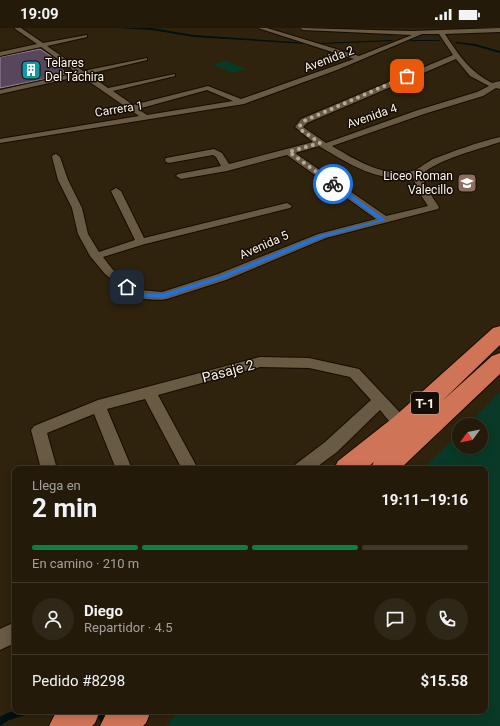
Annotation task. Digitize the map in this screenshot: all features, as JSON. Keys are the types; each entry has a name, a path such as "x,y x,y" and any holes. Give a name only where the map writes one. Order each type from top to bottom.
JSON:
{"highway":[{"name":"T-1","path":"351,466 402,424 500,333"},
{"name":"T-1","path":"387,466 500,361"},
{"path":"67,726 80,714"},
{"path":"118,726 131,714"}],"street":[{"path":"17,28 145,117"},
{"path":"261,28 361,59"},
{"path":"303,28 423,32 500,30"},
{"path":"352,28 423,32"},
{"name":"Avenida 2","path":"241,102 293,85 361,59 423,32"},
{"path":"441,32 457,56 478,78 498,85"},
{"path":"335,37 342,34"},
{"path":"0,54 85,36"},
{"path":"314,44 321,42"},
{"path":"457,56 304,121 299,127 322,144 385,174 416,174 424,167 437,161 500,139"},
{"path":"0,92 145,59"},
{"path":"106,91 173,75"},
{"name":"Avenida 4","path":"181,176 227,168 322,144 480,94 498,85"},
{"path":"132,108 208,88 241,102"},
{"name":"Carrera 1","path":"0,141 241,102"},
{"path":"169,160 214,152 219,155 227,168"},
{"path":"289,152 384,220"},
{"name":"Avenida 5","path":"56,157 63,180 77,208 84,234 96,256 109,272 138,294 163,296 222,277 322,236 434,207 422,189 416,174"},
{"path":"116,191 141,242"},
{"path":"96,256 141,242 287,206"},
{"name":"Pasaje 2","path":"48,466 39,430 98,406 260,362 309,363 354,373 402,424"},
{"path":"149,392 188,466"},
{"path":"306,466 331,447 380,401"},
{"path":"98,406 123,466"},
{"path":"0,640 12,634"}],"green space":[{"path":"226,61 246,69 233,73 213,65"},
{"path":"500,392 500,726 166,726 177,714 488,714 488,466 426,466 452,440 452,454 488,454 488,418 474,418"}],"building":[{"name":"Telares Del Táchira","path":"40,49 64,65 58,67 68,74 0,88 0,57"}],"waterway":[{"path":"118,28 152,29 194,36 307,43"},
{"path":"320,43 392,41"},
{"path":"411,41 439,41"},
{"path":"456,43 475,45 500,52"},
{"path":"0,722 7,717 16,714"},
{"path":"101,714 107,726"}],"way so far":[{"path":"333,184 289,152 320,143 301,130 299,127 300,124 407,76"}],"place":[{"name":"Telares Del Táchira","path":"31,70"},
{"name":"Liceo Roman Valecillo","path":"467,183"}],"route":[{"path":"127,287 138,294 163,296 222,277 322,236 384,220 333,184"}]}
